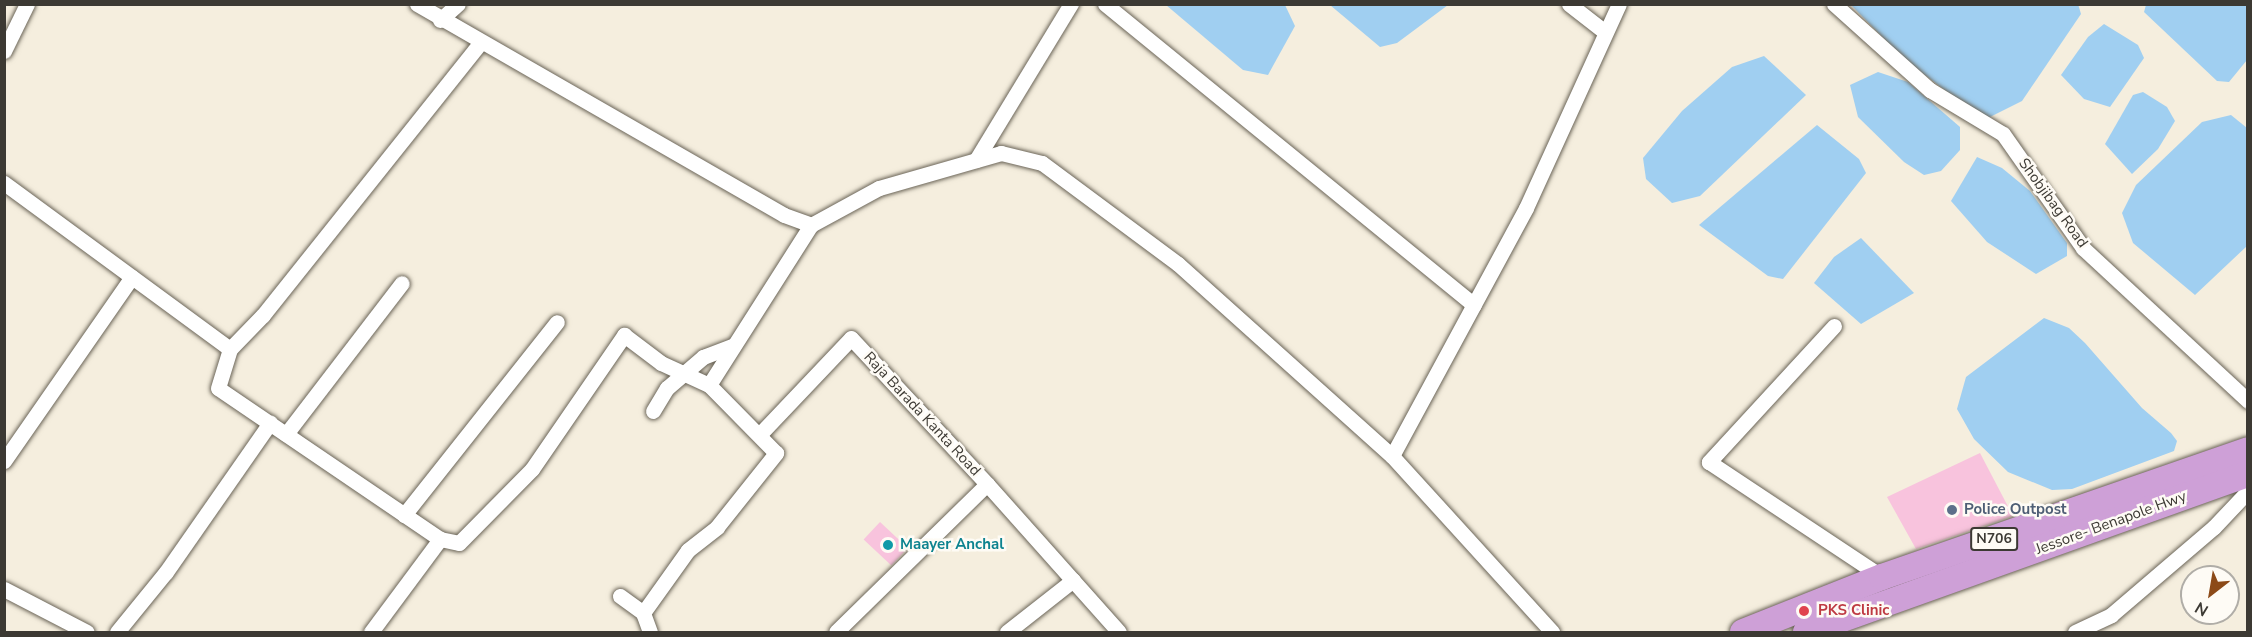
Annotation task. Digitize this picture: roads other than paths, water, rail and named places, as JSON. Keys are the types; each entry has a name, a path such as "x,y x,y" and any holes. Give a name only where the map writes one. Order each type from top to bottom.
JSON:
{"highway":[{"name":"Jessore- Benapole Hwy","path":"1743,633 1882,577 2247,450"},
{"name":"Jessore- Benapole Hwy","path":"1806,633 2247,474"}],"street":[{"path":"4,51 27,4"},
{"path":"417,4 440,20 784,215 811,225"},
{"path":"440,20 458,4"},
{"path":"976,160 1071,4"},
{"path":"1105,4 1474,305"},
{"path":"1569,4 1605,32"},
{"path":"1392,456 1526,208 1619,4"},
{"name":"Shobjibag Road","path":"1834,4 1930,90 2003,134 2083,248 2247,401"},
{"path":"481,42 262,315 230,348 218,388 440,539 459,543 532,469 624,335 662,363 709,385 760,434 776,453 717,527 688,550 643,613"},
{"path":"709,385 811,225 879,188 1001,153 1042,163 1178,264 1392,456 1552,633"},
{"path":"4,183 230,348"},
{"path":"4,461 132,277"},
{"path":"286,434 402,283"},
{"path":"404,515 557,322"},
{"path":"1834,326 1709,462 1882,577"},
{"name":"Raja Barada Kanta Road","path":"760,434 851,338 987,484 836,633"},
{"path":"653,411 667,388 704,357 734,345"},
{"path":"117,633 166,572 270,423"},
{"path":"987,484 1119,633"},
{"path":"2075,633 2111,615 2214,527 2247,491"},
{"path":"371,633 440,539"},
{"path":"1007,633 1072,580"},
{"path":"620,596 643,613 650,633"},
{"path":"7,597 87,633"}],"water":[{"path":"2078,4 2081,14 2022,101 1984,120 1904,59 1851,5"},
{"path":"1166,5 1285,5 1295,26 1268,75 1243,70"},
{"path":"1330,5 1448,5 1397,43 1380,47"},
{"path":"2146,5 2247,5 2247,60 2229,82 2217,81 2144,12"},
{"path":"2104,24 2138,45 2144,58 2110,107 2084,99 2061,75 2088,37"},
{"path":"1764,56 1806,95 1700,196 1672,203 1646,179 1643,158 1682,111 1732,67"},
{"path":"1878,72 1908,82 1960,127 1960,150 1941,171 1924,175 1904,162 1858,117 1850,85"},
{"path":"2143,92 2167,107 2175,121 2158,149 2132,174 2105,144 2133,95"},
{"path":"2231,115 2247,128 2247,246 2195,295 2133,243 2122,213 2136,185 2202,122"},
{"path":"1817,125 1859,159 1866,173 1783,279 1768,276 1699,225"},
{"path":"1977,157 2002,168 2030,191 2067,243 2067,256 2036,274 1987,242 1951,201"},
{"path":"1861,238 1914,293 1861,324 1814,283 1834,257"},
{"path":"2044,318 2069,328 2085,343 2142,408 2171,433 2177,441 2174,451 2072,489 2052,490 2008,472 1974,439 1957,409 1966,377"}],"place":[{"name":"Police Outpost","path":"1952,510"},
{"name":"Maayer Anchal","path":"888,545"},
{"name":"PKS Clinic","path":"1804,611"}]}
